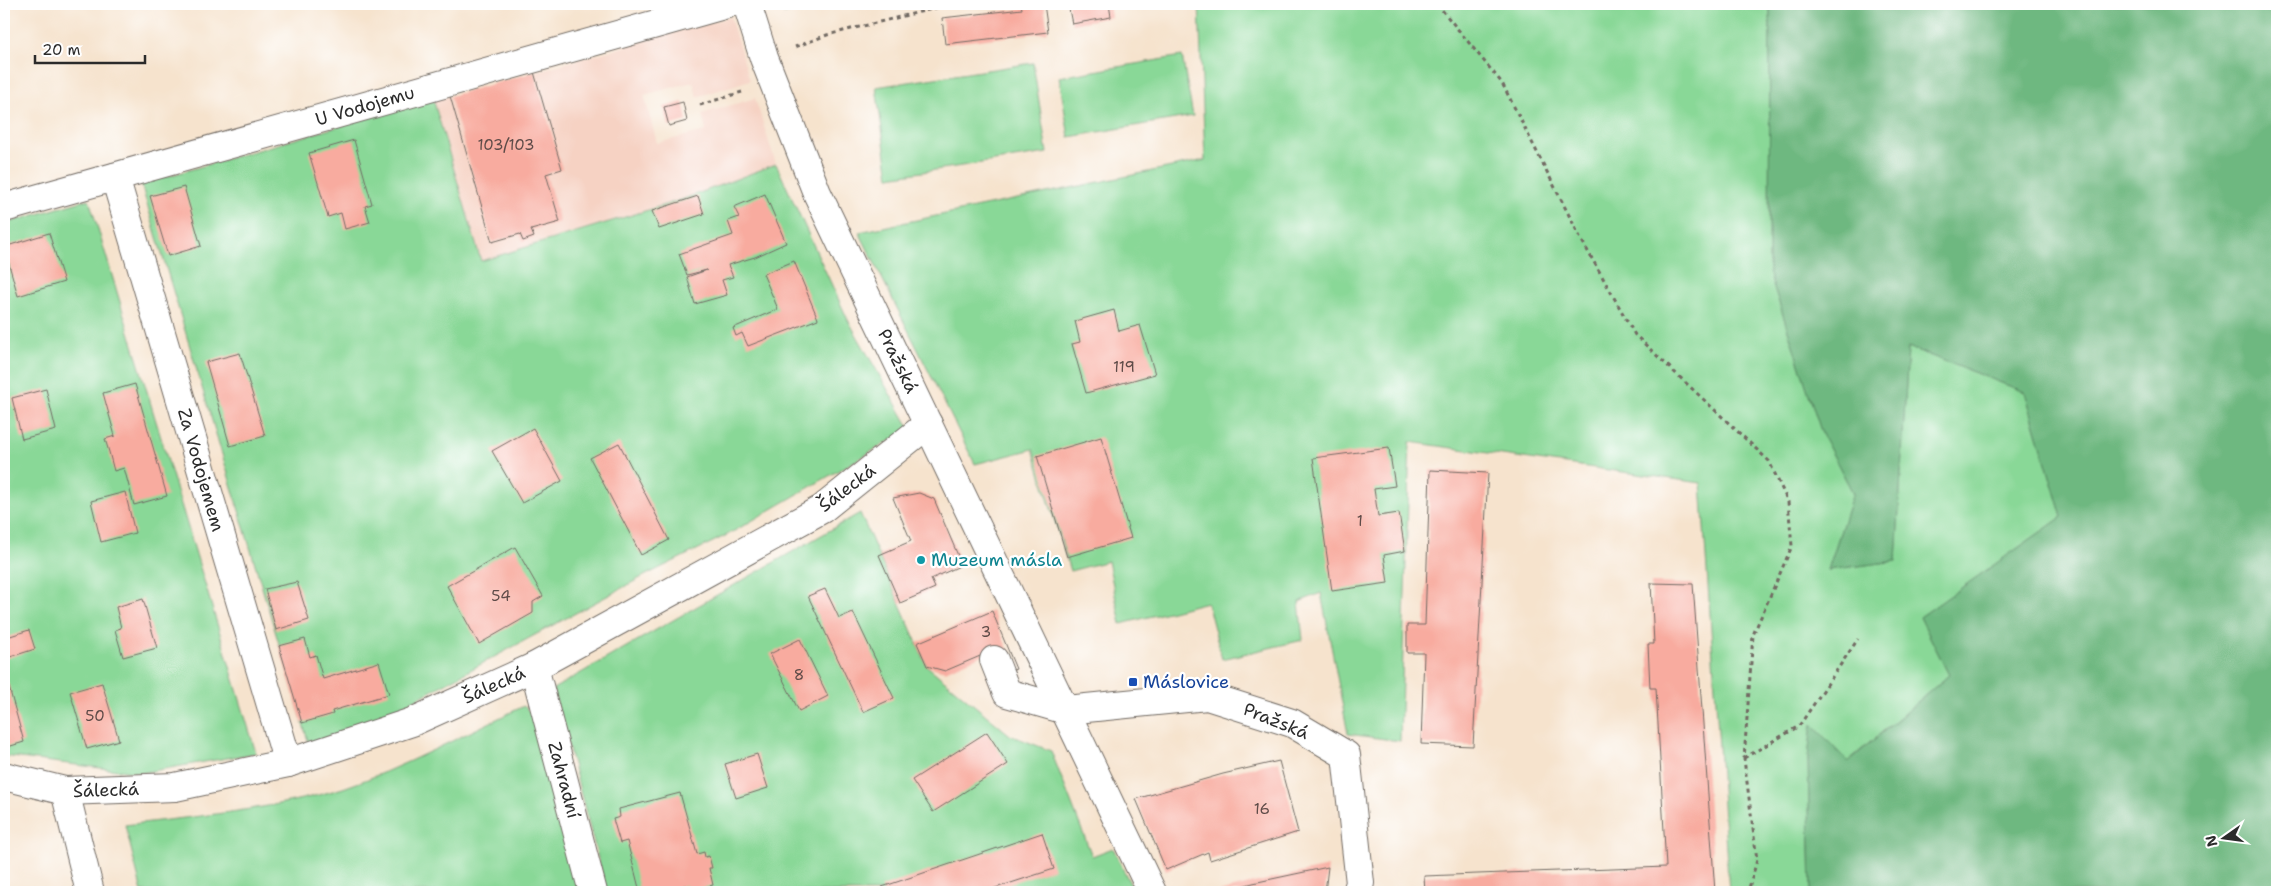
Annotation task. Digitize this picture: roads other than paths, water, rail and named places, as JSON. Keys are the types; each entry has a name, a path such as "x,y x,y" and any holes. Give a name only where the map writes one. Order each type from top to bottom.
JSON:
{"street":[{"name":"U Vodojemu","path":"4,208 727,4"},
{"name":"Pražská","path":"747,4 769,70 817,193 1152,892"},
{"name":"Za Vodojemem","path":"115,177 288,763"},
{"name":"Šálecká","path":"4,776 65,791 174,787 288,763 412,722 534,667 822,509 928,424"},
{"path":"994,660 1007,693 1066,710"},
{"name":"Zahradní","path":"534,667 593,892"},
{"name":"Pražská","path":"1066,710 1207,696 1292,723 1346,754 1360,883 1357,892"},
{"path":"65,791 90,892"}],"place":[{"name":"Muzeum másla","path":"921,560"},
{"name":"Máslovice","path":"1133,682"}]}
